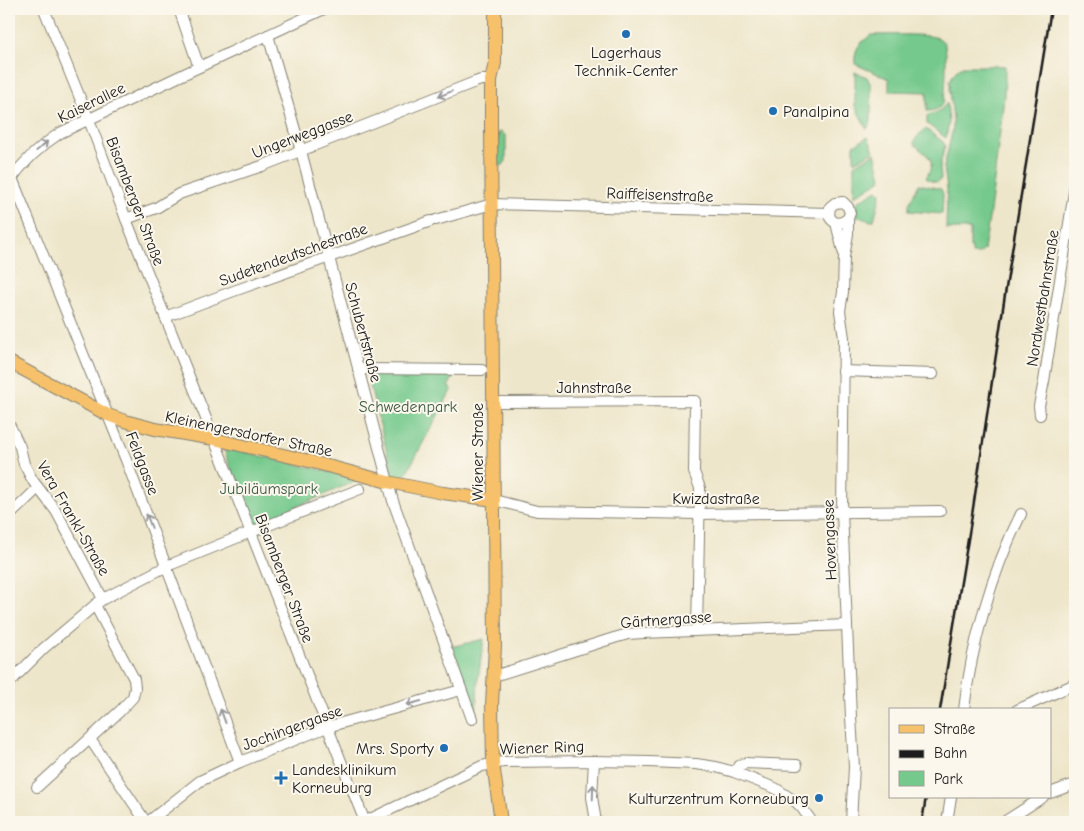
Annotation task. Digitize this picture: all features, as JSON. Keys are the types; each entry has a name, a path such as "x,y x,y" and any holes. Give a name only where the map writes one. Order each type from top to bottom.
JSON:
{"main road":[{"name":"Wiener Straße","path":"487,9 487,63 491,80 494,402 495,646 492,705 493,763 501,822"},
{"name":"Wiener Straße","path":"491,80 495,64 495,9"},
{"name":"Kleinengersdorfer Straße","path":"9,362 108,415 125,421 305,460 388,482 443,493 494,500"}],"street":[{"name":"Bisamberger Straße","path":"44,9 365,822"},
{"path":"180,9 199,67"},
{"name":"Kaiserallee","path":"10,180 23,164 60,133 268,35 305,13 324,9"},
{"name":"Schubertstraße","path":"268,35 301,151 393,501 472,718"},
{"name":"Ungerweggasse","path":"126,220 156,208 179,194 262,166 475,82 491,80"},
{"name":"Feldgasse","path":"10,180 126,460 240,762"},
{"name":"Nordwestbahnstraße","path":"1040,415 1039,406 1075,186"},
{"name":"Hovengasse","path":"828,213 830,207 838,202 846,204 850,210 840,311 844,338 842,512 854,766 851,822"},
{"name":"Raiffeisenstraße","path":"492,204 828,213"},
{"name":"Sudetendeutschestraße","path":"165,317 433,220 492,204"},
{"path":"828,213 831,220 836,222 842,222 848,218"},
{"name":"Hovengasse","path":"836,222 844,257"},
{"path":"358,369 482,370"},
{"path":"843,371 933,374"},
{"name":"Jahnstraße","path":"494,402 695,401 694,472 700,488 699,514"},
{"name":"Vera Frankl-Straße","path":"9,424 20,447 24,464 38,488 56,511 134,679 135,688 133,697 120,711 37,786"},
{"path":"9,516 38,488"},
{"path":"9,683 44,648 99,602 167,566 360,490"},
{"name":"Kwizdastraße","path":"494,500 537,511 699,514 940,511"},
{"path":"697,630 699,514"},
{"path":"964,708 972,657 983,616 1002,558 1022,514"},
{"name":"Gärtnergasse","path":"494,676 628,634 847,625"},
{"path":"1022,708 1075,684"},
{"name":"Jochingergasse","path":"147,822 200,781 240,762 328,727 461,690"},
{"path":"90,739 147,822"},
{"path":"594,761 592,797 596,822"},
{"name":"Wiener Ring","path":"365,822 482,766 493,763 594,761 696,764 734,772 789,796 802,808 812,822"},
{"path":"734,772 739,766 745,764 797,765"},
{"path":"1052,792 1075,784"},
{"path":"947,822 951,798"},
{"path":"1004,822 1041,798"}],"green space":[{"path":"871,35 927,36 935,37 942,41 946,49 946,74 944,99 940,107 927,111 927,92 889,91 889,79 855,64 855,54 858,47"},
{"path":"962,66 1005,66 1003,106 984,250 979,254 972,254 972,248 970,248 970,229 946,229 947,189 944,167 953,128 950,80"},
{"path":"855,72 867,77 871,85 871,122 867,129 855,106"},
{"path":"947,103 949,122 946,138 927,124 927,117 939,111"},
{"path":"926,129 945,145 940,166 941,179 937,182 926,178 930,171 931,161 914,143 917,137"},
{"path":"501,132 506,136 506,161 502,166 498,165 498,133"},
{"path":"868,137 874,151 854,162 854,145"},
{"path":"875,153 881,178 854,196 854,165"},
{"path":"919,184 941,189 943,194 942,214 909,211 909,204"},
{"path":"877,190 881,193 874,220 870,221 857,216 856,203"},
{"name":"Schwedenpark","path":"367,374 453,374 448,387 452,389 404,478 393,476"},
{"name":"Jubiläumspark","path":"223,447 360,479 253,526"},
{"path":"484,639 478,679 476,719 451,647"}],"railway":[{"path":"940,708 1051,9"},
{"path":"922,822 926,798"}],"place":[{"name":"Lagerhaus Technik-Center","path":"626,34"},
{"name":"Panalpina","path":"773,111"},
{"name":"Mrs. Sporty","path":"444,748"},
{"name":"Landesklinikum Korneuburg","path":"281,778"},
{"name":"Kulturzentrum Korneuburg","path":"819,798"}]}
